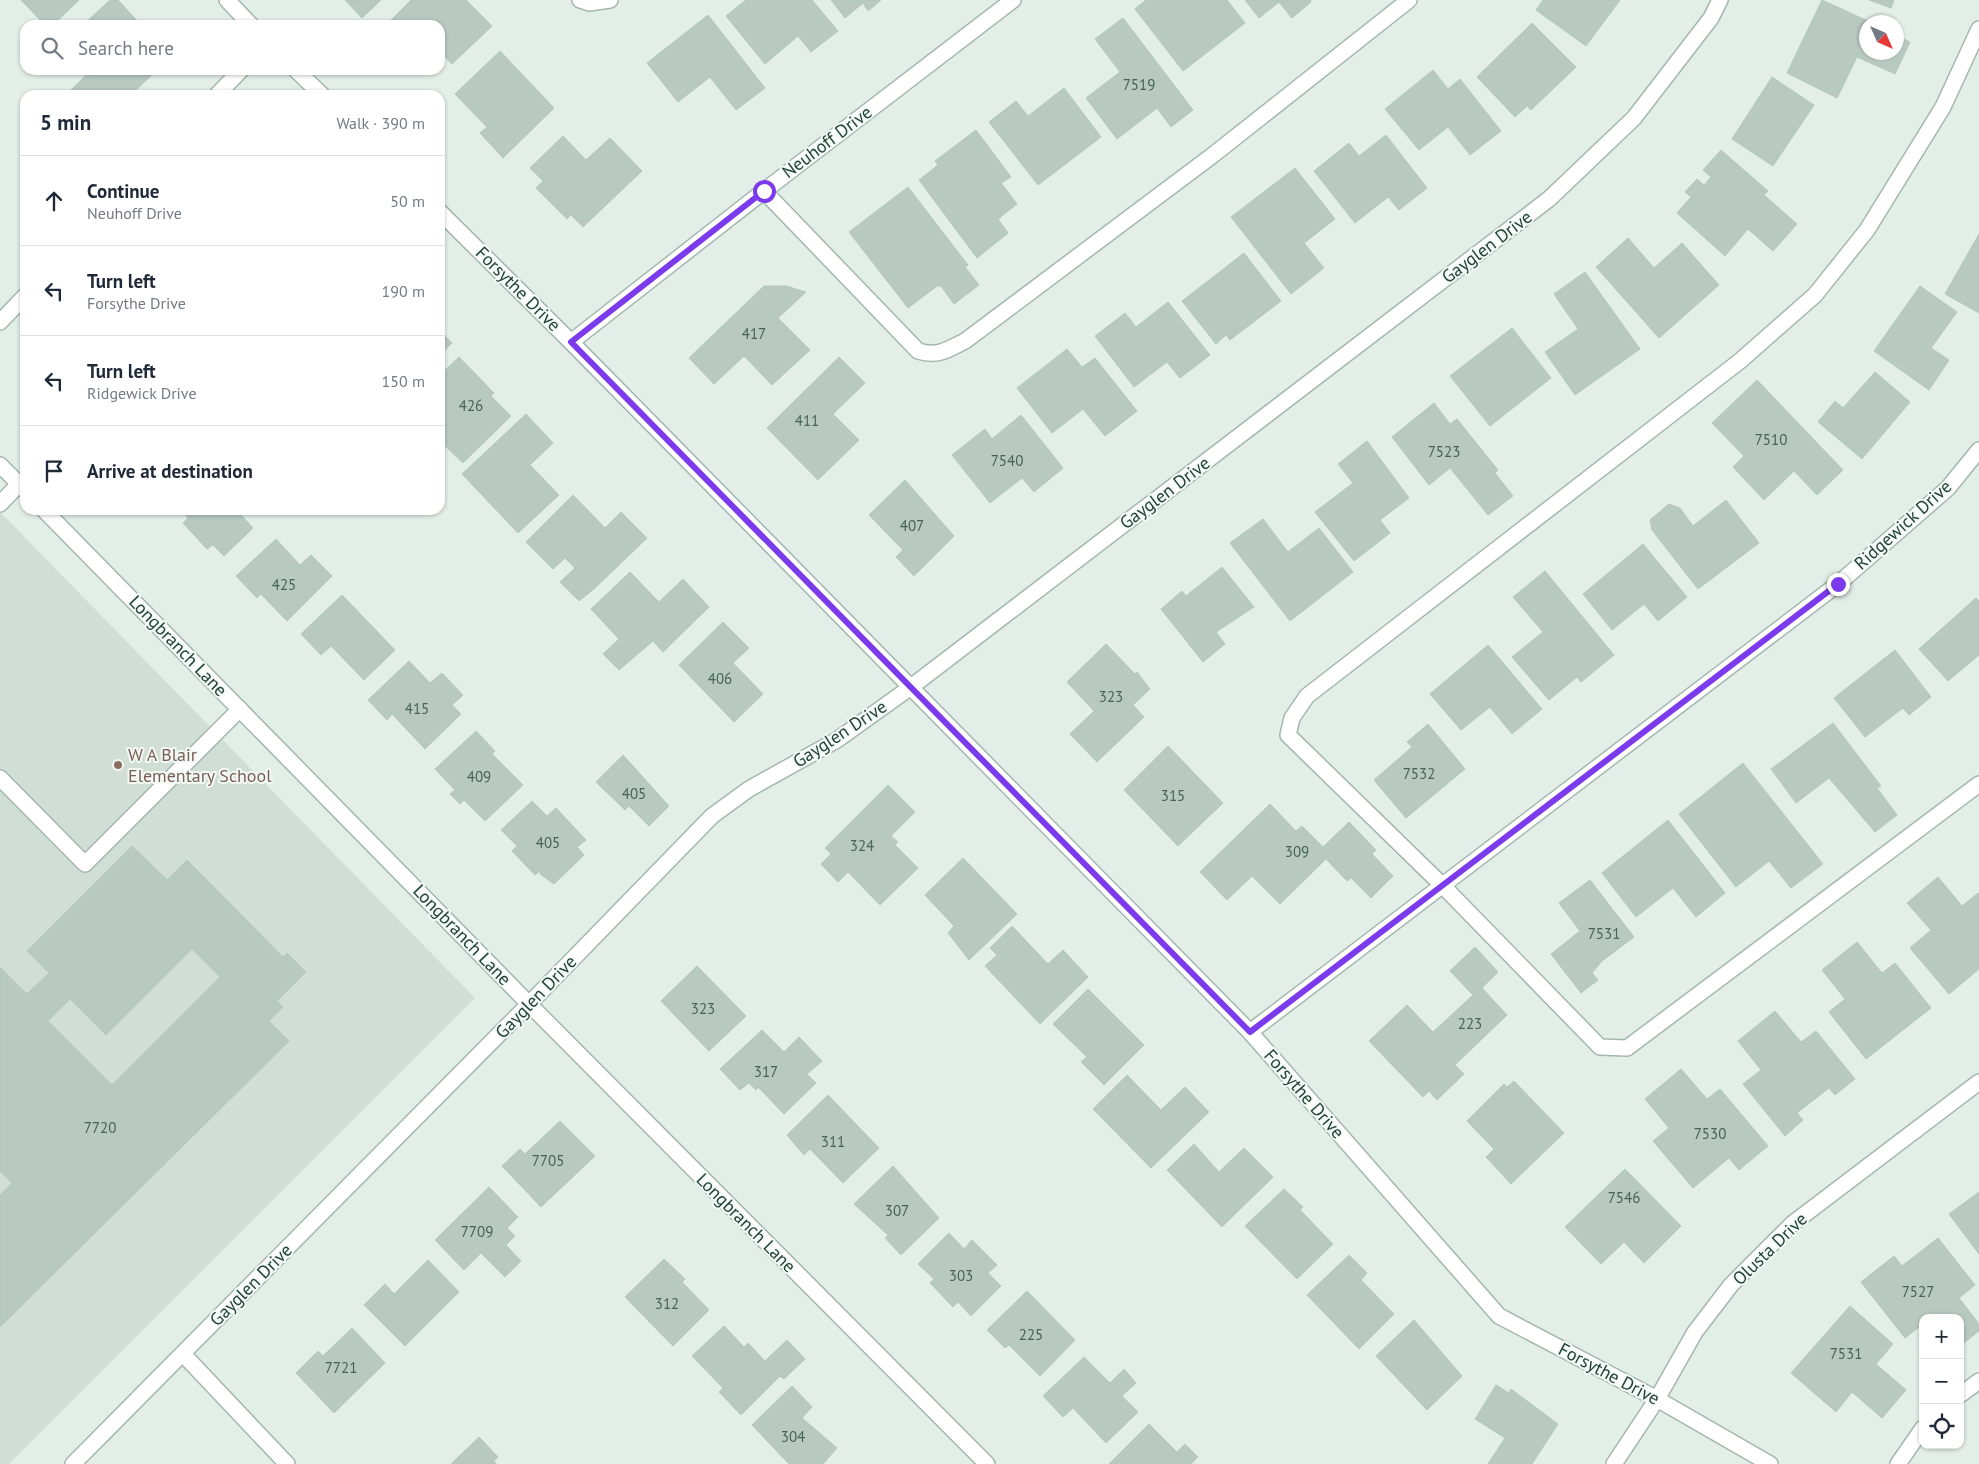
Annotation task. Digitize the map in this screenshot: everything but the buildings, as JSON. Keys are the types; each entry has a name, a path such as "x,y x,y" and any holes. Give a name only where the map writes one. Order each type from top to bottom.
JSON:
{"street":[{"path":"227,0 247,20"},
{"path":"580,0 588,3 610,0"},
{"name":"Neuhoff Drive","path":"571,342 1013,0"},
{"path":"764,191 918,351 930,355 944,351 965,341 1197,166 1409,0"},
{"name":"Gayglen Drive","path":"74,1464 712,816 749,789 837,740 911,687 1549,199 1634,118 1711,18 1720,0"},
{"path":"1979,29 1942,107 1867,230 1815,295 1740,361 1307,696 1292,718 1288,735 1443,886 1600,1047 1627,1048 1979,784"},
{"path":"222,90 236,75"},
{"path":"301,75 317,90"},
{"name":"Forsythe Drive","path":"445,217 571,342 1250,1032 1499,1316 1657,1399 1770,1464"},
{"path":"0,322 20,301"},
{"name":"Ridgewick Drive","path":"1250,1032 1838,584 1948,488 1979,450"},
{"path":"0,465 20,485"},
{"path":"0,504 20,489"},
{"name":"Longbranch Lane","path":"49,515 529,1004 987,1464"},
{"path":"0,778 85,864 240,710"},
{"name":"Olusta Drive","path":"1614,1464 1657,1399 1695,1332 1732,1285 1792,1224 1979,1082"},
{"path":"183,1354 288,1464"},
{"path":"1964,1392 1979,1381"},
{"path":"1898,1464 1919,1434"}],"shaded area":[{"name":"W A Blair Elementary School","path":"0,512 475,998 9,1464 0,1464"}],"place":[{"name":"W A Blair Elementary School","path":"118,765"}],"route":[{"path":"764,191 571,342 1250,1032 1838,584"}]}
